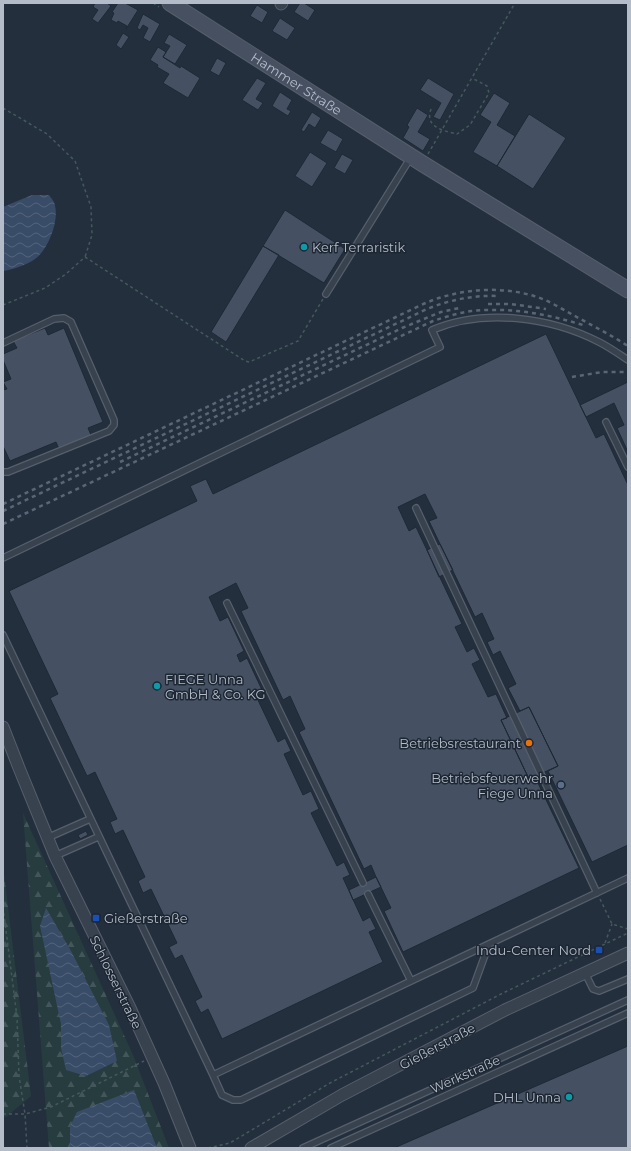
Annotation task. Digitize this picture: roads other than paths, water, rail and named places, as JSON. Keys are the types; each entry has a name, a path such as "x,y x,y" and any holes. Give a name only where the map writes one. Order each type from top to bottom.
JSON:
{"main road":[{"name":"Hammer Straße","path":"170,3 417,160 628,290"}],"street":[{"name":"Schlosserstraße","path":"3,727 47,838 130,1008 164,1083 190,1148"},
{"name":"Gießerstraße","path":"251,1148 279,1130 348,1092 505,1010 628,953"}],"lane":[{"path":"326,294 417,160"},
{"path":"3,343 54,320 64,318 71,322 114,420 114,424 108,431 8,472 3,472"},
{"path":"3,558 440,347 432,330 446,325 482,319 504,318 537,322 569,330 600,342 628,360"},
{"path":"606,422 628,468"},
{"path":"416,508 597,893"},
{"path":"227,603 363,884"},
{"path":"3,635 222,1095 233,1100 241,1100 473,988 488,944"},
{"path":"47,838 90,819"},
{"path":"55,856 98,837"},
{"path":"213,1075 628,878"},
{"path":"368,894 411,981"},
{"path":"585,972 593,989 599,992 628,979"},
{"name":"Werkstraße","path":"303,1148 628,1000"},
{"path":"331,1148 628,1012"}],"water":[{"path":"32,195 49,195 54,203 56,212 54,227 51,235 40,255 35,259 20,266 3,271 3,207"},
{"path":"46,908 71,951 109,1025 117,1061 86,1076 66,1070 61,1048 61,1024 40,926"},
{"path":"134,1090 157,1148 70,1148 70,1126 77,1112"}],"railway":[{"path":"3,504 416,308 443,297 481,290 503,290 524,293 555,305 628,346"},
{"path":"3,511 427,309 462,299 480,296 498,296"},
{"path":"488,304 511,304 546,309"},
{"path":"120,462 402,328 441,312 459,308"},
{"path":"3,524 433,321 471,311 500,310 529,312 586,326"},
{"path":"572,377 602,372 628,372"}],"place":[{"name":"Kerf Terraristik","path":"304,247"},
{"name":"FIEGE Unna GmbH & Co. KG","path":"157,686"},
{"name":"Betriebsrestaurant","path":"529,743"},
{"name":"Betriebsfeuerwehr Fiege Unna","path":"561,785"},
{"name":"Gießerstraße","path":"96,918"},
{"name":"Indu-Center Nord","path":"599,950"},
{"name":"DHL Unna","path":"569,1097"}]}
